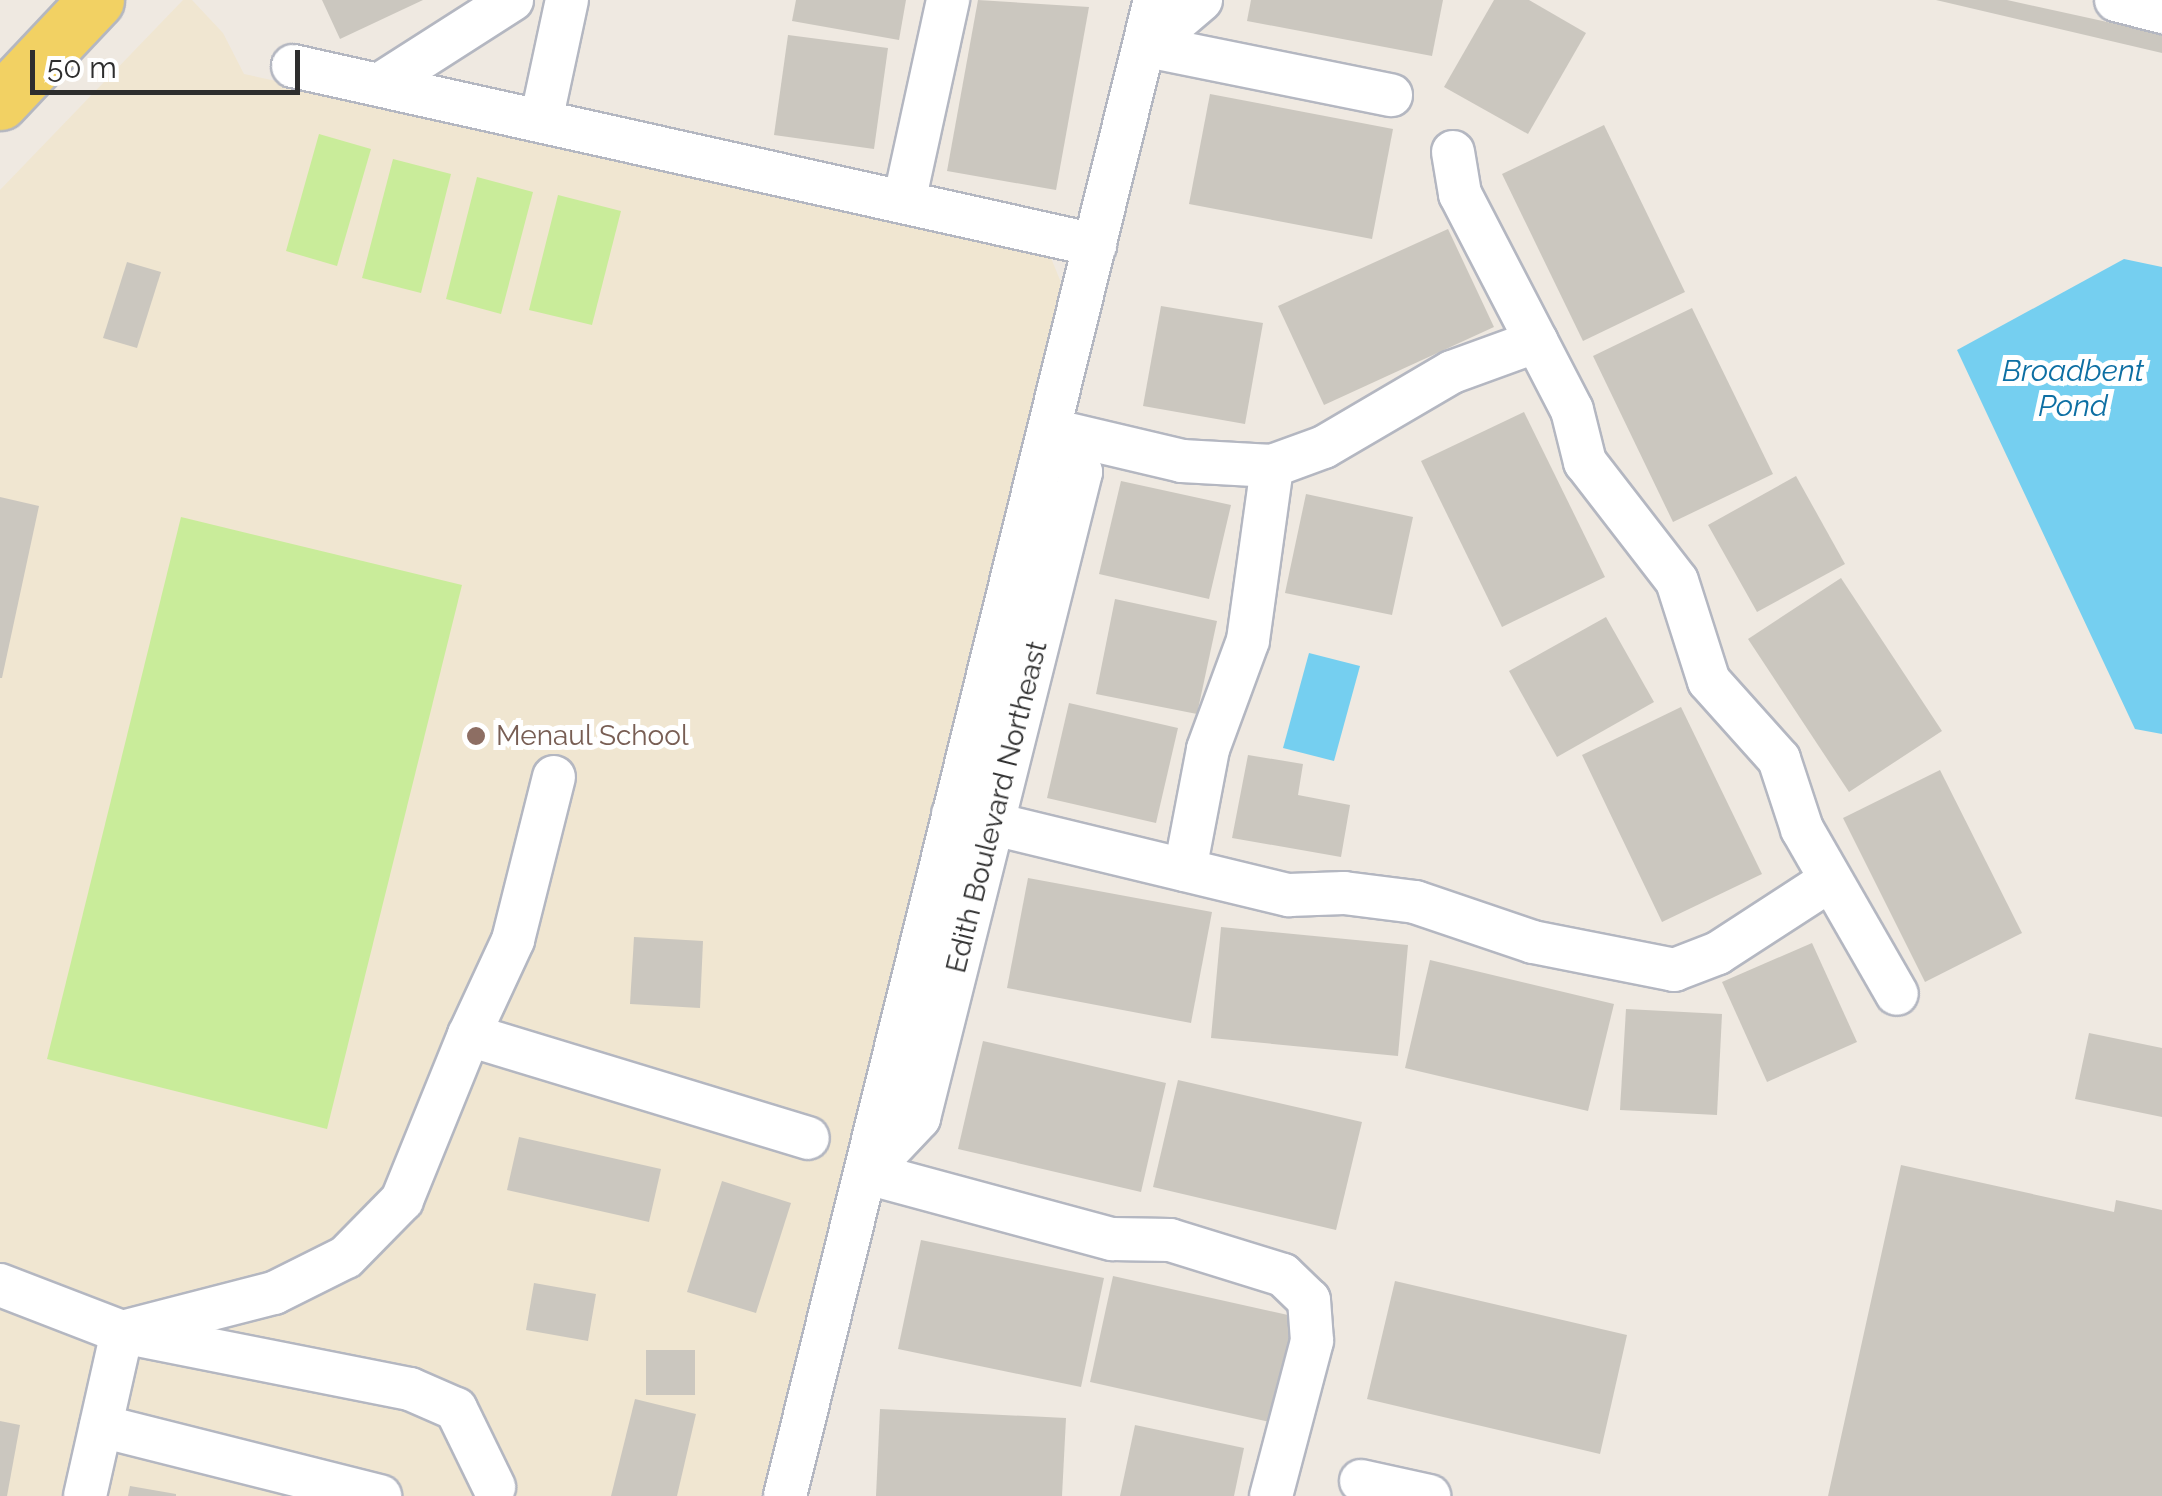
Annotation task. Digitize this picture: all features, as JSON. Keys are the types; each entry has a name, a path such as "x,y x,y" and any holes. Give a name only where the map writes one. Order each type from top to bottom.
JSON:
{"main road":[{"path":"0,102 96,0"}],"street":[{"path":"379,85 512,0"},
{"path":"541,122 568,0"},
{"path":"904,202 948,0"},
{"path":"1155,0 1147,46 1051,430 1182,461 1272,466 1324,447 1452,372 1537,342"},
{"path":"1147,46 1201,0"},
{"path":"2116,0 2162,12"},
{"path":"1147,46 1391,95"},
{"path":"293,66 1095,245"},
{"path":"1452,152 1460,194 1572,410 1586,462 1677,581 1709,681 1779,759 1802,829 1898,994"},
{"name":"Edith Boulevard Northeast","path":"785,1496 866,1173 919,1118 973,819 1081,472 1051,430"},
{"path":"1185,870 1208,749 1248,640 1272,466"},
{"path":"122,1332 274,1293 346,1257 402,1200 469,1035 513,940 554,777"},
{"path":"973,819 1290,896 1344,893 1415,902 1533,942 1674,970 1718,953 1830,881"},
{"path":"469,1035 808,1138"},
{"path":"866,1173 1092,1234 1170,1240 1283,1275 1309,1300 1312,1341 1271,1496"},
{"path":"0,1284 122,1332 410,1389 456,1409 494,1487"},
{"path":"85,1496 122,1332"},
{"path":"101,1426 380,1496"},
{"path":"1361,1480 1429,1496"}],"shaded area":[{"name":"Menaul School","path":"183,0 192,0 223,33 244,74 1029,243 1051,258 1060,280 1062,296 761,1496 0,1496 0,190"}],"green space":[{"path":"319,134 371,149 337,266 286,251"},
{"path":"393,159 451,174 421,293 362,278"},
{"path":"477,177 533,192 501,314 446,299"},
{"path":"558,195 621,211 592,325 529,310"},
{"path":"181,517 462,585 327,1129 47,1059"}],"water":[{"name":"Broadbent Pond","path":"2124,259 2162,267 2162,734 2135,729 1957,350"},
{"path":"1309,653 1360,666 1334,761 1283,748"}],"building":[{"path":"322,0 423,0 340,39"},
{"path":"796,0 906,0 899,40 792,21"},
{"path":"978,0 1089,7 1056,190 947,171"},
{"path":"1251,0 1443,0 1432,56 1247,21"},
{"path":"1494,0 1529,0 1586,33 1528,134 1444,87"},
{"path":"1936,0 2007,0 2162,34 2162,53"},
{"path":"788,35 888,48 874,149 774,135"},
{"path":"1210,94 1393,129 1372,239 1189,204"},
{"path":"1604,125 1685,292 1583,341 1502,174"},
{"path":"1448,229 1494,327 1324,405 1278,306"},
{"path":"127,262 161,272 137,348 103,338"},
{"path":"1161,306 1263,323 1245,424 1143,406"},
{"path":"1692,308 1773,474 1673,522 1593,356"},
{"path":"1524,412 1605,577 1502,627 1421,461"},
{"path":"1796,476 1845,564 1757,612 1708,525"},
{"path":"1121,481 1231,505 1209,599 1099,574"},
{"path":"1306,494 1413,517 1392,615 1285,593"},
{"path":"0,497 39,506 2,678 0,678"},
{"path":"1841,578 1942,731 1849,792 1748,639"},
{"path":"1115,599 1217,621 1197,714 1096,694"},
{"path":"1606,617 1654,702 1557,757 1509,671"},
{"path":"1069,703 1178,728 1156,823 1047,798"},
{"path":"1681,707 1762,874 1662,922 1582,755"},
{"path":"1248,755 1303,764 1298,795 1350,805 1341,857 1232,838"},
{"path":"1940,770 2022,933 1925,982 1843,818"},
{"path":"1028,878 1212,912 1191,1023 1007,988"},
{"path":"1221,927 1408,945 1398,1056 1211,1038"},
{"path":"634,937 703,941 700,1008 630,1004"},
{"path":"1812,943 1857,1042 1767,1082 1722,982"},
{"path":"1430,960 1614,1004 1588,1111 1405,1068"},
{"path":"1626,1009 1722,1014 1717,1115 1620,1110"},
{"path":"2089,1033 2162,1048 2162,1117 2075,1099"},
{"path":"983,1041 1166,1083 1141,1192 958,1149"},
{"path":"1178,1080 1362,1122 1336,1230 1153,1187"},
{"path":"519,1137 661,1169 649,1222 507,1190"},
{"path":"1901,1165 2114,1212 2116,1200 2162,1210 2162,1496 1828,1496"},
{"path":"722,1181 791,1203 756,1313 687,1292"},
{"path":"921,1240 1104,1278 1081,1387 898,1349"},
{"path":"1113,1276 1297,1317 1274,1423 1090,1382"},
{"path":"1395,1281 1627,1335 1600,1454 1367,1399"},
{"path":"534,1283 596,1294 588,1341 526,1330"},
{"path":"646,1350 695,1350 695,1395 646,1395"},
{"path":"635,1399 696,1414 677,1496 611,1496"},
{"path":"880,1409 1066,1418 1062,1496 876,1496"},
{"path":"0,1421 20,1425 7,1496 0,1496"},
{"path":"1135,1425 1244,1448 1234,1496 1120,1496"},
{"path":"130,1486 176,1494 176,1496 128,1496"}],"place":[{"name":"Menaul School","path":"476,736"}]}
